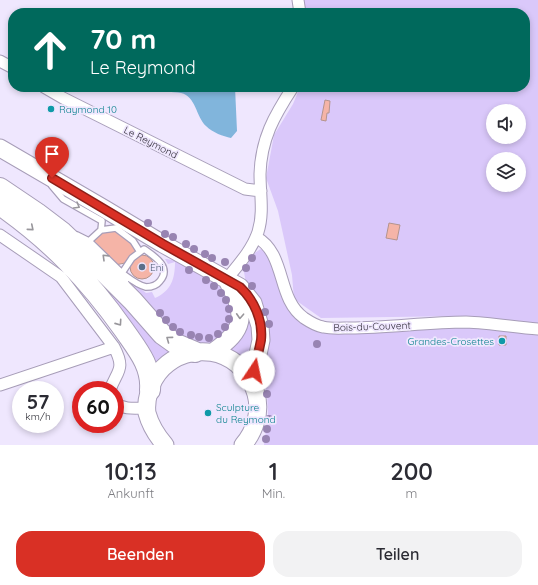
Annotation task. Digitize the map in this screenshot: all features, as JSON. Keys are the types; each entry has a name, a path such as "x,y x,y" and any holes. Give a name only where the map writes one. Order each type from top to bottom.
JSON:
{"highway":[{"path":"0,188 37,213 67,237 99,267 169,339 176,344 204,352"},
{"path":"0,205 30,226 57,250 92,287 141,355 150,375 148,399"}],"main road":[{"path":"0,148 39,170 151,248 240,287 253,303 258,315 260,326 261,340 252,383"},
{"path":"204,352 232,337 237,330 240,320 239,304 226,280"},
{"path":"165,445 147,415 148,399 153,382 159,372 170,362 182,355 204,352 225,356 233,361 245,372 252,383 256,392 258,408 256,421 249,441"}],"street":[{"name":"Le Reymond","path":"53,92 245,189 261,191"},
{"path":"226,280 240,263 256,237 261,218 261,162 266,136 275,114 290,92"},
{"path":"0,235 60,277 114,347 120,365 115,381"},
{"name":"Bois-du-Couvent","path":"256,237 266,244 272,251 293,307 305,319 317,325 330,328 362,328 466,322 538,329"},
{"path":"0,385 114,347"},
{"path":"124,407 128,408 148,399"}],"lane":[{"path":"37,213 89,241 122,273 136,283 150,287 160,282 164,274 163,266 156,258 151,248 133,241 116,228 101,230 89,241"},
{"path":"101,230 102,214"},
{"path":"122,273 132,258 151,248"},
{"path":"122,273 133,301"}],"shaded area":[{"path":"303,0 538,0 538,329 464,316 321,318 294,299 292,275 278,211 266,178 274,135 293,104 298,92 530,92 530,8 304,8"},
{"path":"32,218 176,353 157,369"},
{"path":"261,249 269,253 291,313 313,330 468,328 538,333 538,445 264,445 268,415 267,394 262,378 244,272 253,256"},
{"path":"165,259 192,266 225,288 237,319 213,344 194,344 175,336 133,286 136,285 146,293 152,292 155,298 165,292 173,279 175,262 168,264"},
{"path":"245,307 255,318 249,368 225,350"}],"water":[{"path":"176,92 235,92 237,131 231,138 212,131 203,122 190,98"}],"building":[{"path":"325,100 330,101 329,113 327,113 326,121 321,120"},
{"path":"389,223 400,225 397,240 386,238"},
{"path":"117,230 138,251 125,263 115,265 91,242 100,233"},
{"path":"142,255 150,259 154,267 150,275 142,279 134,275 130,267 134,259"},
{"name":"Grandes-Crosettes","path":"499,336 506,336 506,345 499,345"}],"place":[{"name":"Raymond 10","path":"51,109"},
{"name":"Eni","path":"142,267"},
{"name":"Grandes-Crosettes","path":"502,341"},
{"name":"Sculpture du Reymond","path":"208,413"}],"route":[{"path":"52,178 163,244 240,287 253,303 258,315 260,326 261,340 254,371"}]}
